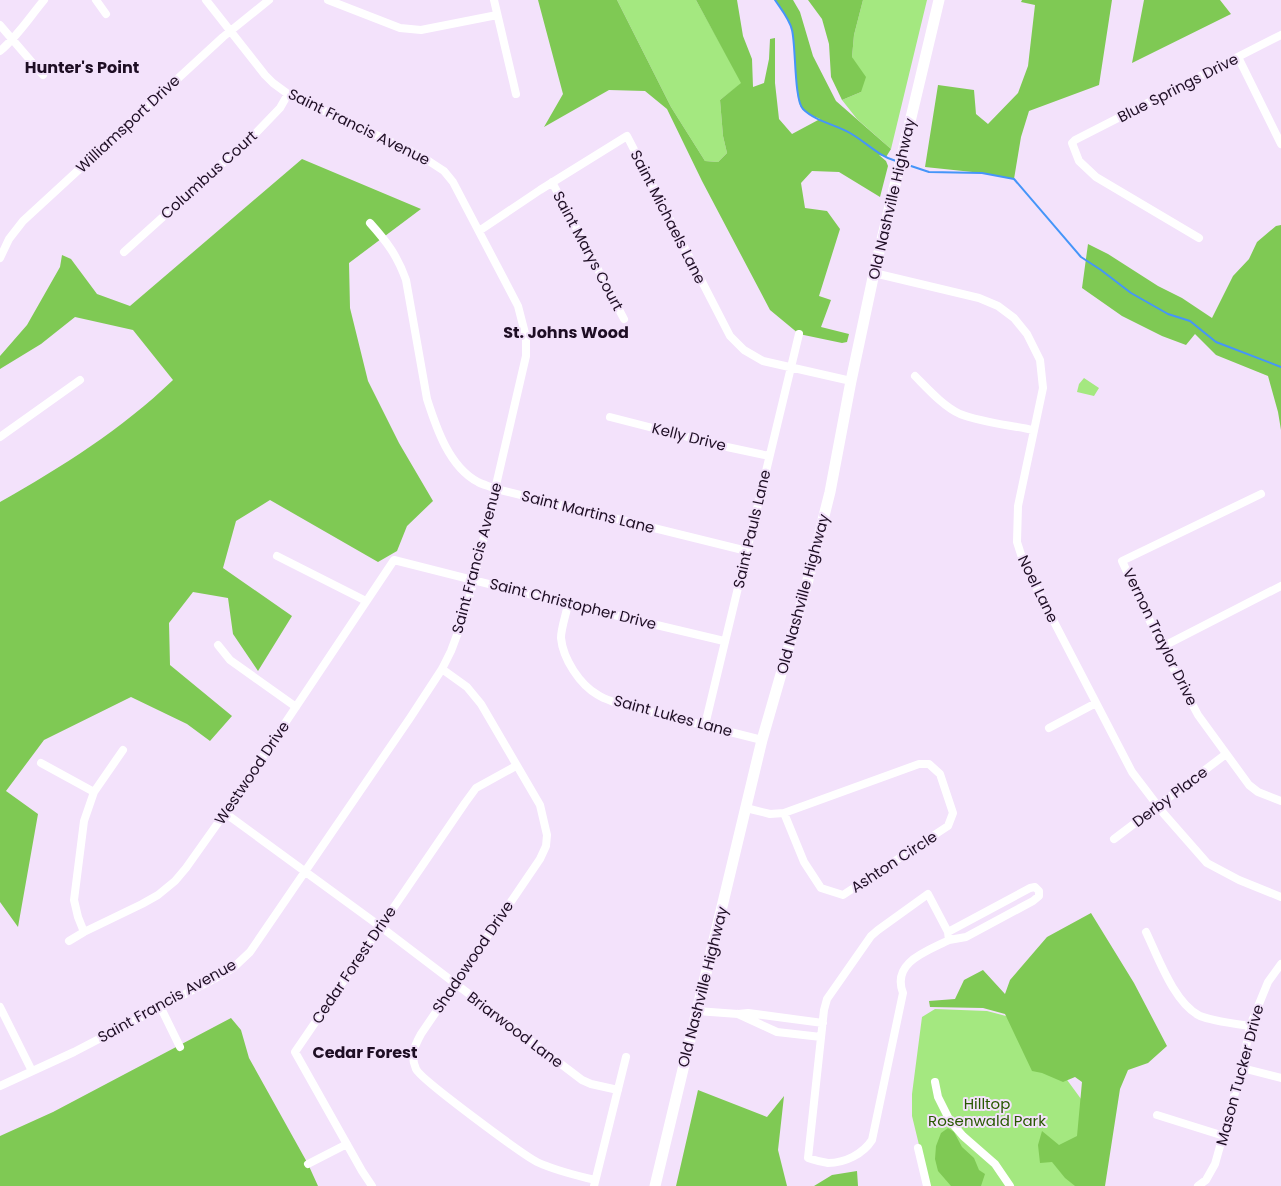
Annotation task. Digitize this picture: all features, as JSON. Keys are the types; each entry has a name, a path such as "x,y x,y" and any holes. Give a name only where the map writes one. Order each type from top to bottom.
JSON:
{"main road":[{"name":"Old Nashville Highway","path":"654,1186 762,740 807,584 828,501 874,273 939,0"}],"street":[{"path":"0,52 13,40 44,0"},
{"path":"96,0 106,14"},
{"name":"Saint Francis Avenue","path":"0,1086 74,1052 233,968 250,952 442,669 451,651 463,619 474,580 526,356 526,337 518,306 453,182 444,171 433,163 288,94 265,75 206,0"},
{"name":"Williamsport Drive","path":"0,258 9,240 23,221 230,31 269,0"},
{"path":"328,0 400,28 421,30 498,15"},
{"path":"494,0 516,94"},
{"path":"0,25 43,74"},
{"name":"Blue Springs Drive","path":"1199,238 1096,177 1079,161 1072,143 1281,35"},
{"path":"1238,58 1281,144"},
{"name":"Columbus Court","path":"124,252 255,134 280,108 288,94"},
{"name":"Saint Michaels Lane","path":"479,232 552,182 627,136 730,336 744,350 763,361 851,381"},
{"name":"Saint Marys Court","path":"552,182 624,319"},
{"name":"Saint Martins Lane","path":"370,223 388,243 401,266 406,280 427,399 436,425 450,453 463,470 478,482 496,489 747,551"},
{"name":"Noel Lane","path":"874,273 978,298 998,306 1014,318 1027,334 1040,360 1043,388 1018,506 1017,542 1024,564 1132,772 1158,806 1207,863 1239,880 1281,897"},
{"name":"Saint Pauls Lane","path":"705,725 799,334"},
{"path":"915,376 960,414 1034,430"},
{"path":"0,437 80,380"},
{"name":"Kelly Drive","path":"610,417 769,456"},
{"name":"Vernon Traylor Drive","path":"1261,494 1122,561 1162,647 1198,715 1249,785 1258,792 1281,801"},
{"path":"277,556 366,601"},
{"name":"Saint Christopher Drive","path":"394,560 724,641"},
{"name":"Westwood Drive","path":"69,941 158,895 175,881 225,813 394,560"},
{"path":"1162,647 1281,586"},
{"name":"Saint Lukes Lane","path":"568,604 561,637 564,652 586,687 598,695 619,704 762,740"},
{"path":"218,645 230,660 296,707"},
{"name":"Shadowood Drive","path":"442,669 475,695 487,713 516,766 536,797 543,813 547,835 546,846 534,867 421,1034 414,1047 412,1056 417,1071 442,1093 535,1161 595,1183"},
{"path":"1049,728 1096,703"},
{"path":"84,932 74,900 83,829 94,792 124,750"},
{"name":"Derby Place","path":"1114,839 1226,754"},
{"path":"41,763 94,792"},
{"name":"Ashton Circle","path":"746,808 770,814 784,813 919,764 929,764 940,774 953,813 948,826 843,895 821,888 804,862 784,813"},
{"name":"Cedar Forest Drive","path":"372,1186 295,1052 438,840 476,788 516,766"},
{"name":"Briarwood Lane","path":"225,813 381,927 582,1080 618,1090"},
{"path":"949,936 928,894 871,936 827,999 808,1158 828,1163 849,1159 866,1148 872,1140 903,993 901,986 903,970 914,958 949,936 1030,888 1035,887 1039,890 1039,896 1033,901 966,937 949,936"},
{"path":"1146,932 1175,989 1188,1008 1201,1016 1250,1026"},
{"name":"Mason Tucker Drive","path":"1198,1186 1206,1180 1215,1164 1242,1068 1250,1026 1268,982 1281,964"},
{"path":"160,1006 180,1047"},
{"path":"0,1007 32,1071"},
{"path":"697,1011 738,1014 748,1012 823,1023"},
{"path":"738,1014 781,1032 821,1037"},
{"path":"781,1032 782,1017"},
{"path":"595,1183 626,1057"},
{"path":"1242,1068 1281,1078"},
{"path":"935,1082 938,1097 950,1120 963,1136 995,1164 1010,1186"},
{"path":"1157,1116 1224,1136"},
{"path":"308,1164 347,1144"},
{"path":"918,1148 926,1186"}],"green space":[{"path":"538,0 617,0 671,107 705,161 718,162 727,153 723,136 720,100 741,83 696,0 737,0 743,36 752,59 753,87 764,83 769,59 770,39 775,38 775,83 779,119 792,134 820,119 807,113 799,102 792,30 787,18 775,0 793,0 800,12 813,56 836,101 891,149 886,157 879,155 886,161 888,166 880,197 839,172 812,171 801,183 805,208 827,211 840,229 819,296 831,300 821,327 849,334 847,342 842,343 799,334 770,310 702,181 667,109 645,91 609,90 544,127 563,94"},
{"path":"617,0 696,0 742,83 720,100 723,136 727,153 718,162 705,161 671,107"},
{"path":"808,0 863,0 854,35 852,57 866,77 861,92 842,100 831,77 829,44 822,19"},
{"path":"863,0 927,0 891,149 857,119 842,100 861,92 852,57 854,35"},
{"path":"1022,0 1112,0 1099,85 1029,111 1021,137 1014,179 982,173 925,167 938,85 974,90 976,114 988,124 1018,93 1028,66 1035,5 1021,2"},
{"path":"1144,0 1220,0 1231,14 1132,63"},
{"path":"302,159 421,209 349,263 350,308 368,381 399,443 433,501 407,526 397,551 378,562 270,500 236,521 223,568 292,616 258,671 233,634 228,598 193,592 169,623 170,665 232,716 210,741 187,724 131,697 44,740 6,791 38,814 18,927 0,902 0,502 91,446 133,415 173,380 133,330 75,317 41,344 0,369 0,356 27,325 60,267 62,255 71,259 97,294 130,306"},
{"path":"1281,225 1281,430 1268,376 1216,355 1195,334 1186,345 1162,336 1122,316 1082,288 1088,244 1108,254 1158,286 1182,298 1212,318 1233,276 1249,259 1257,242 1276,226"},
{"path":"1084,378 1099,388 1094,396 1077,392 1079,384"},
{"path":"1091,913 1134,983 1167,1046 1148,1063 1128,1070 1120,1089 1105,1186 1075,1186 1065,1178 1052,1162 1040,1163 1038,1145 1042,1131 1059,1145 1077,1136 1082,1082 1075,1077 1063,1082 1032,1071 1005,1014 983,1008 930,1007 929,1001 955,999 964,980 983,970 1005,994 1010,980 1047,937"},
{"name":"Hilltop Rosenwald Park","path":"935,1009 987,1011 1006,1016 1062,1073 1092,1114 1081,1186 929,1186 912,1116 912,1094 922,1017"},
{"path":"231,1018 241,1030 249,1058 308,1164 318,1186 0,1186 0,1136 53,1112"},
{"path":"698,1090 767,1117 784,1096 778,1150 787,1186 676,1186"},
{"path":"948,1128 954,1132 962,1147 974,1158 979,1170 985,1174 981,1186 951,1186 938,1171 935,1159 936,1146 941,1133"},
{"path":"857,1171 858,1186 814,1186 832,1175"}],"waterway":[{"path":"775,0 791,26 798,95 803,109 813,117 850,133 878,152 896,161"},
{"path":"905,164 929,172 982,173 1014,179 1081,257 1131,293 1168,314 1190,321 1216,342 1281,367"}],"district":[{"name":"Hunter's Point","path":"82,67"},
{"name":"St. Johns Wood","path":"566,332"},
{"name":"Cedar Forest","path":"365,1052"}]}
